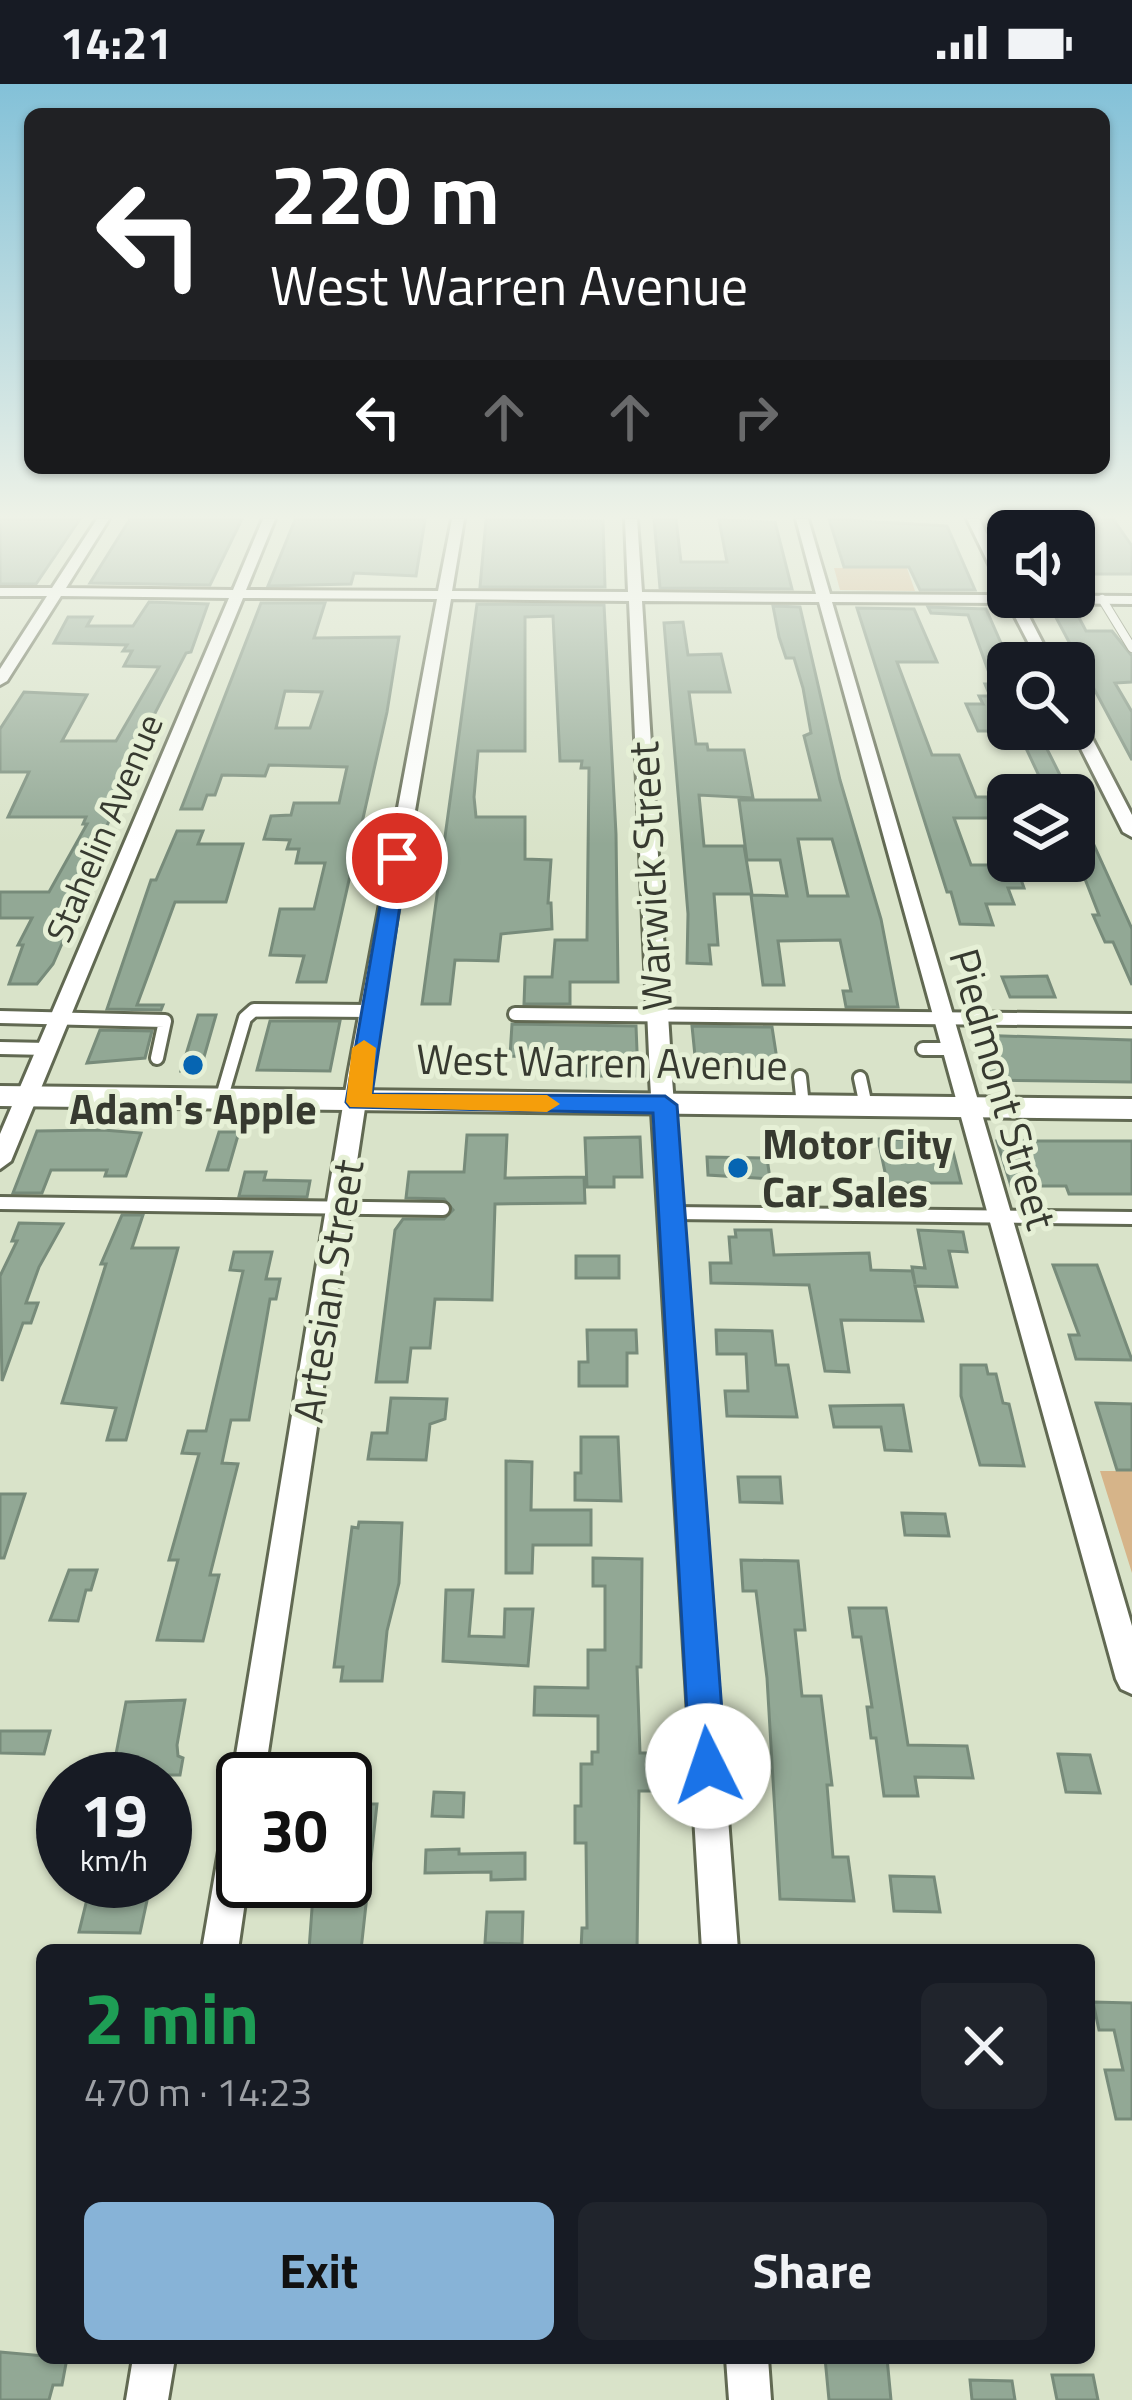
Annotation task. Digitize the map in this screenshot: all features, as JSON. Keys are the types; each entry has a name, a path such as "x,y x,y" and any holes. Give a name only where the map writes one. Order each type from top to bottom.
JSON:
{"main road":[{"name":"West Warren Avenue","path":"14,1097 665,1105 801,1092 863,1092 967,1107 1132,1109"}],"street":[{"path":"0,681 34,627"},
{"name":"Stahelin Avenue","path":"0,1161 14,1097 48,1049 223,627"},
{"name":"Artesian Street","path":"252,1752 370,1011 438,627"},
{"name":"Warwick Street","path":"638,627 657,1015 720,1944"},
{"name":"Piedmont Street","path":"832,627 1132,1679"},
{"path":"1090,750 1132,832"},
{"path":"221,1944 227,1908"},
{"path":"147,2400 153,2364"},
{"path":"747,2364 750,2400"}],"lane":[{"path":"221,1100 245,1018 254,1010 370,1011"},
{"path":"514,1014 1132,1020"},
{"path":"0,1017 165,1021 157,1058"},
{"path":"0,1048 48,1049"},
{"path":"923,1049 951,1049"},
{"path":"0,1203 443,1209"},
{"path":"672,1213 1132,1217"}],"shaded area":[{"path":"1100,1471 1132,1471 1132,1573"}],"building":[{"path":"63,627 200,627 191,652 186,653 153,717 149,743 109,821 93,859 99,859 53,964 37,984 9,984 23,945 18,945 32,918 0,918 0,892 49,892 87,824 83,824 86,817 8,817 29,772 0,772 0,729 24,692 87,695 62,741 116,741 159,667 124,666 132,651 123,651 127,645 54,643"},
{"path":"252,627 317,627 314,638 399,637 387,712 326,982 297,982 304,956 270,955 280,909 314,909 325,863 296,863 299,849 287,849 290,840 264,839 271,816 291,815 294,803 339,803 347,767 269,765 265,776 222,775 215,795 207,795 202,809 181,809","holes":["285,691 322,692 310,728 276,728"]},
{"path":"474,627 525,627 525,751 478,751 474,797 476,817 525,817 525,859 551,860 548,903 552,929 501,934 498,961 455,960 450,1004 422,1004"},
{"path":"554,627 605,627 618,982 570,982 570,1004 524,1004 525,977 552,977 555,940 587,940 589,768 581,768 582,761 560,761"},
{"path":"664,627 684,627 688,655 721,654 730,692 689,692 696,744 707,744 708,750 744,750 753,798 699,795 704,846 744,846 752,894 714,894 718,945 709,945 711,964 687,963 688,914"},
{"path":"777,627 805,627 840,780 881,919 898,1007 846,1007 843,991 851,991 840,940 778,941 784,985 763,985 751,895 787,896 780,860 747,860 739,800 820,800 804,736 811,733 803,688 794,658 786,658","holes":["798,839 832,839 848,896 808,896"]},
{"path":"863,627 922,627 937,662 897,662 932,755 959,755 976,797 987,797 987,818 954,818 971,865 987,865 987,882 1022,882 1024,888 1008,888 1014,904 986,904 993,925 960,924 951,892 947,892"},
{"path":"972,627 994,627 1001,642 987,642 987,667"},
{"path":"1061,627 1112,631 1132,656 1132,682 1115,683 1132,712 1132,760 1095,691 1095,642 1069,642"},
{"path":"979,696 987,696 987,731 978,731 966,704 983,704"},
{"path":"1027,750 1048,750 1060,774 1038,774"},
{"path":"177,831 203,831 198,844 243,844 226,902 175,902 137,1005 163,1005 161,1010 107,1009 151,880 156,880"},
{"path":"1095,847 1132,929 1132,985 1113,942 1105,942 1093,915 1099,915 1086,882 1095,882"},
{"path":"1047,976 1055,997 1010,997 1002,977"},
{"path":"198,1015 216,1015 200,1071 181,1071"},
{"path":"270,1021 340,1021 330,1071 257,1070"},
{"path":"512,1024 636,1026 638,1076 581,1076 581,1059 510,1056"},
{"path":"692,1026 772,1027 778,1066 696,1066"},
{"path":"100,1030 152,1031 145,1058 87,1063"},
{"path":"974,1035 1132,1040 1132,1082 987,1080"},
{"path":"37,1131 141,1133 126,1176 105,1176 107,1170 51,1170 42,1193 13,1193"},
{"path":"219,1132 239,1132 228,1170 207,1170"},
{"path":"467,1135 507,1135 505,1178 584,1177 585,1203 495,1204 492,1300 435,1299 430,1348 411,1348 407,1382 376,1382 395,1230 403,1219 444,1219 453,1210 444,1199 406,1198 409,1172 464,1172"},
{"path":"640,1137 642,1177 614,1177 614,1187 587,1187 585,1138"},
{"path":"878,1139 950,1140 961,1183 906,1183 910,1205 892,1205"},
{"path":"997,1141 1132,1141 1132,1194 1069,1194 1066,1186 1011,1186"},
{"name":"Motor City Car Sales","path":"707,1157 767,1158 770,1179 708,1175"},
{"path":"245,1172 266,1172 264,1180 310,1181 307,1197 239,1196"},
{"path":"122,1215 143,1215 132,1248 178,1248 126,1440 107,1440 116,1408 62,1403 106,1264 101,1264"},
{"path":"19,1223 63,1224 39,1267 26,1303 38,1303 31,1323 23,1323 2,1381 0,1276 17,1241 12,1241"},
{"path":"735,1230 771,1230 774,1255 869,1253 871,1270 912,1271 915,1284 912,1267 925,1268 918,1230 963,1232 967,1252 949,1251 957,1287 915,1286 923,1321 841,1320 849,1372 825,1371 809,1285 711,1283 710,1263 731,1263 729,1237 736,1237"},
{"path":"234,1252 272,1252 266,1279 280,1279 276,1299 270,1299 249,1420 231,1420 222,1463 238,1464 210,1575 219,1575 203,1641 157,1640 178,1560 169,1560 199,1454 182,1453 188,1431 206,1431 243,1271 230,1270"},
{"path":"576,1256 619,1256 619,1278 576,1278"},
{"path":"1053,1265 1097,1265 1132,1360 1076,1359 1069,1335 1079,1335"},
{"path":"587,1330 636,1330 637,1353 627,1353 627,1386 579,1386 579,1362 588,1362"},
{"path":"716,1330 772,1331 776,1365 788,1365 797,1417 727,1416 725,1391 748,1391 746,1354 717,1354"},
{"path":"961,1365 986,1365 988,1374 996,1374 1003,1403 1009,1404 1024,1466 980,1465 961,1396"},
{"path":"391,1398 447,1399 445,1419 430,1424 426,1460 368,1459 372,1433 387,1433"},
{"path":"1096,1403 1132,1404 1132,1470 1117,1470"},
{"path":"903,1405 911,1451 885,1450 881,1427 834,1427 830,1406"},
{"path":"581,1437 618,1437 621,1501 575,1500"},
{"path":"506,1461 532,1462 531,1510 591,1510 591,1545 533,1545 532,1573 506,1573"},
{"path":"738,1477 780,1477 782,1503 740,1502"},
{"path":"0,1494 25,1494 4,1558 0,1558"},
{"path":"902,1513 945,1514 949,1536 905,1535"},
{"path":"359,1522 402,1523 399,1583 387,1631 382,1681 341,1681 343,1667 334,1667 352,1527 358,1528"},
{"path":"593,1558 642,1559 641,1667 637,1667 640,1753 653,1753 655,1791 639,1791 637,1944 581,1944 582,1928 587,1928 586,1843 575,1843 575,1806 581,1806 581,1764 592,1764 592,1752 598,1752 598,1716 534,1715 535,1687 588,1688 588,1650 605,1650 605,1586 593,1586"},
{"path":"741,1560 798,1561 805,1630 795,1630 802,1696 821,1696 832,1785 827,1785 833,1857 848,1857 854,1901 780,1899 767,1678 756,1591 743,1591"},
{"path":"69,1570 97,1570 78,1621 50,1620"},
{"path":"446,1590 473,1590 469,1636 504,1637 505,1609 533,1609 528,1666 443,1661"},
{"path":"849,1608 886,1608 908,1745 967,1746 973,1778 915,1777 918,1796 884,1796 876,1738 871,1738 867,1707 872,1707 861,1637 853,1637"},
{"path":"185,1700 178,1752 116,1752 126,1702"},
{"path":"0,1731 50,1731 45,1752 0,1753"},
{"path":"1058,1754 1090,1755 1100,1793 1066,1792"},
{"path":"434,1792 464,1793 463,1817 432,1816"},
{"path":"372,1804 377,1804 372,1850"},
{"path":"459,1849 459,1854 525,1853 525,1879 491,1880 491,1872 425,1873 426,1850"},
{"path":"890,1876 934,1877 940,1912 894,1911"},
{"path":"85,1908 145,1908 140,1933 79,1932"},
{"path":"312,1908 366,1908 362,1944 309,1944"},
{"path":"487,1912 523,1912 522,1944 485,1943"},
{"path":"1095,2002 1132,2003 1132,2119 1116,2119 1105,2070 1123,2070 1114,2030 1099,2030"},
{"path":"0,2352 36,2355 36,2364 66,2364 62,2385 53,2385 49,2400 0,2400"},
{"path":"826,2364 888,2364 891,2400 829,2400"},
{"path":"1052,2375 1093,2375 1098,2400 1057,2400"},
{"path":"970,2380 1012,2381 1015,2400 972,2400"}],"slow traffic":[{"path":"364,1048 358,1102 547,1104"}],"place":[{"name":"Adam's Apple","path":"193,1065"},
{"name":"Motor City Car Sales","path":"738,1168"}],"route":[{"path":"397,858 358,1102 665,1105 708,1766"}]}
